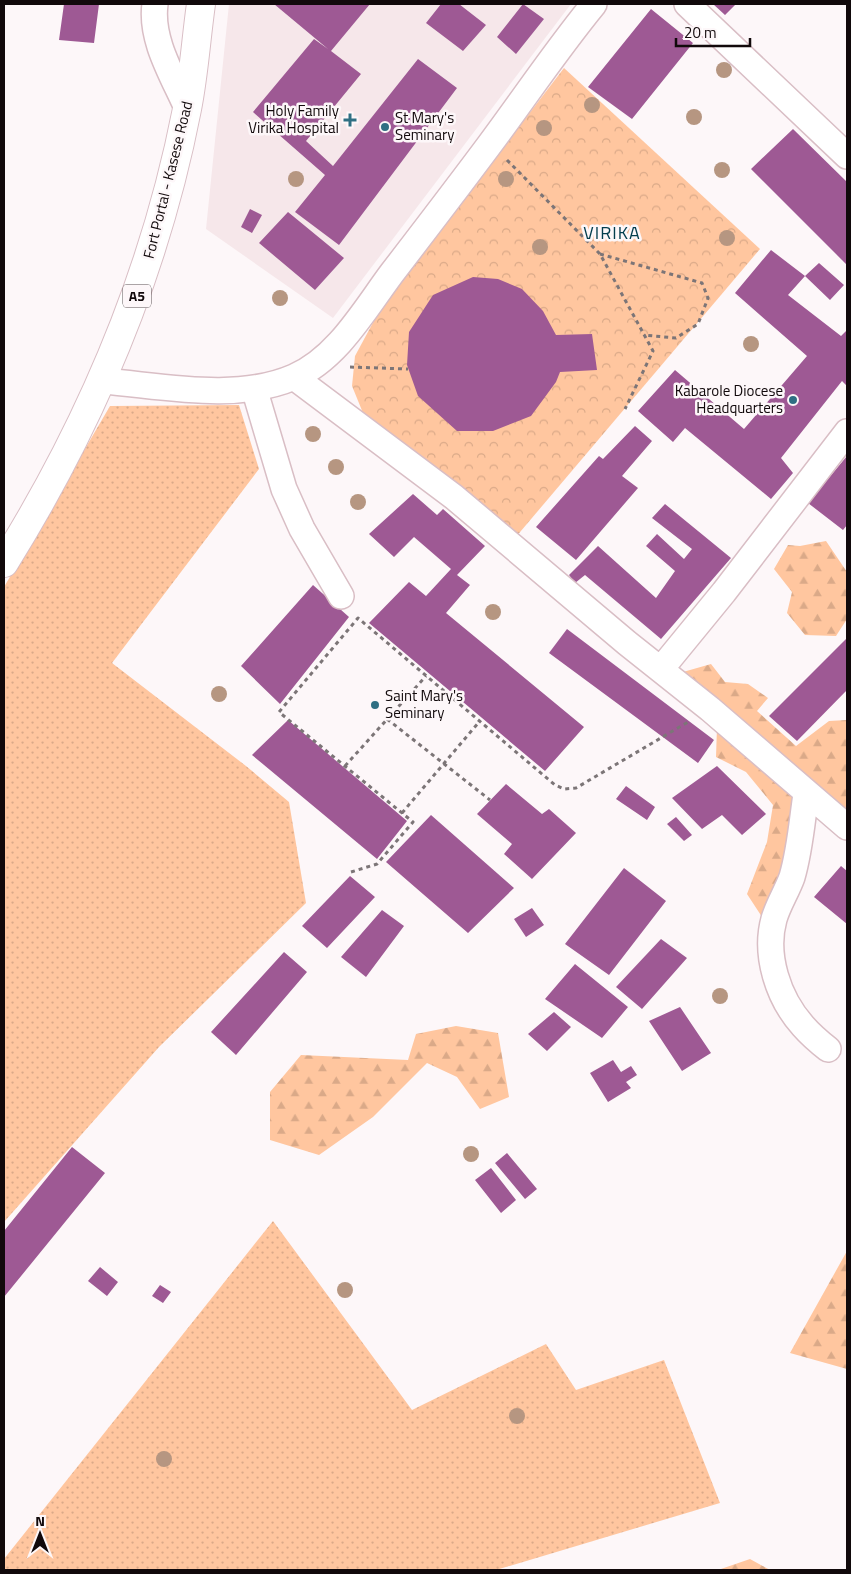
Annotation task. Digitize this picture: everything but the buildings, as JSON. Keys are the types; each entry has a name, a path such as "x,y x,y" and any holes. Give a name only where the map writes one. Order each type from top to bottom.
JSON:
{"highway":[{"name":"Fort Portal - Kasese Road","path":"4,563 34,516 103,381 134,302 156,234 187,108 201,4"}],"street":[{"path":"155,4 155,28 159,44 187,108"},
{"path":"103,381 192,389 254,388 304,371 337,344 490,144 565,39 594,4"},
{"path":"688,4 847,156"},
{"path":"304,371 627,643 710,709 806,794 847,827"},
{"path":"254,388 284,488 302,529 341,596"},
{"path":"661,669 724,592 847,432"},
{"path":"806,794 798,856 791,879 774,919 770,945 773,972 789,1006 802,1025 828,1050"}],"path":[{"path":"490,144 600,254 653,351 625,409"},
{"path":"600,254 702,283 708,298 698,324 676,338 644,335"},
{"path":"304,371 408,369"},
{"path":"351,872 377,864 413,822 279,712 358,618 555,786 564,789 576,788 710,709"},
{"path":"345,766 426,676"},
{"path":"387,719 490,800"},
{"path":"402,813 480,722"}],"shaded area":[{"name":"Holy Family Virika Hospital","path":"229,4 571,4 333,318 206,229"}],"green space":[{"path":"564,68 760,249 515,538 363,413 352,386 355,356 383,304"},
{"path":"239,405 259,469 112,663 246,766 289,802 306,903 159,1047 4,1222 4,587 110,406"},
{"path":"826,541 847,572 847,619 836,636 805,635 787,613 792,592 774,569 788,545 800,546"},
{"path":"711,664 725,682 748,684 768,698 757,711 796,746 829,721 847,720 847,818 676,674"},
{"path":"717,727 798,796 793,845 766,923 747,894 767,842 773,805 746,772 716,757"},
{"path":"456,1026 498,1033 509,1097 480,1109 457,1077 427,1063 373,1117 319,1155 270,1140 270,1092 301,1055 408,1060 416,1034"},
{"path":"273,1221 412,1410 546,1344 576,1390 664,1360 720,1503 496,1570 4,1570 4,1559"},
{"path":"847,1251 847,1369 790,1353"},
{"path":"750,1559 770,1570 718,1570"}],"place":[{"name":"Holy Family Virika Hospital","path":"350,120"},
{"name":"St Mary's Seminary","path":"385,127"},
{"name":"Kabarole Diocese Headquarters","path":"793,400"},
{"name":"Saint Mary's Seminary","path":"375,705"}],"district":[{"name":"VIRIKA","path":"612,233"}]}
